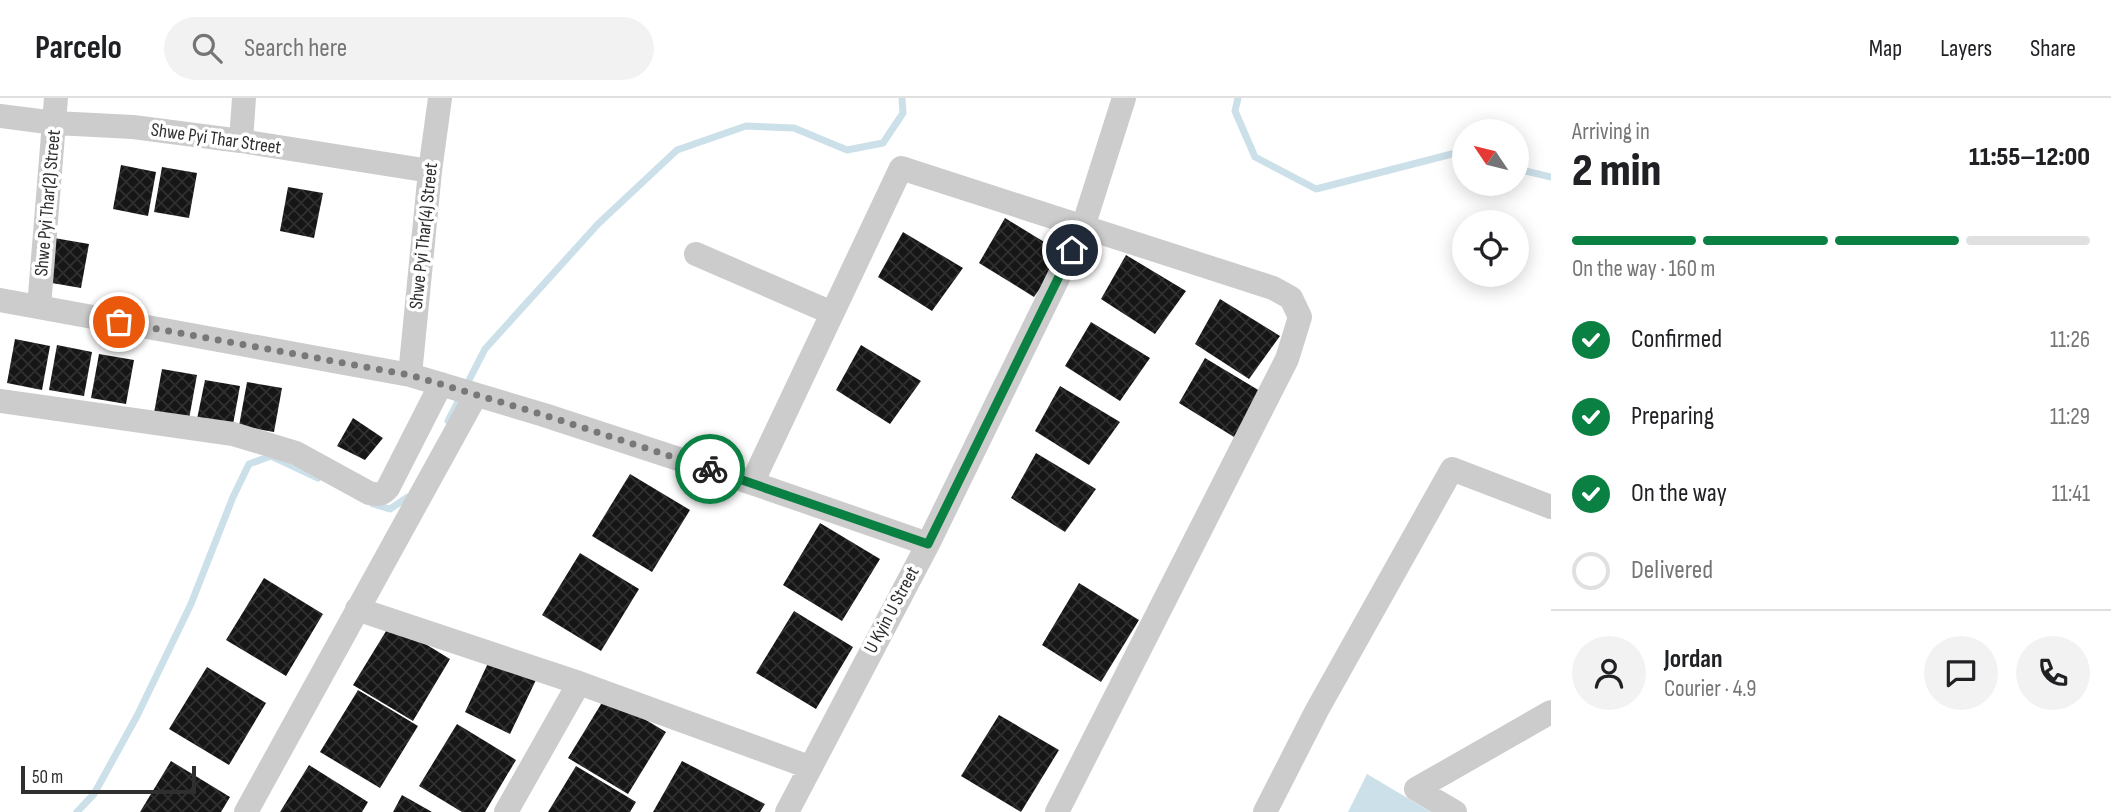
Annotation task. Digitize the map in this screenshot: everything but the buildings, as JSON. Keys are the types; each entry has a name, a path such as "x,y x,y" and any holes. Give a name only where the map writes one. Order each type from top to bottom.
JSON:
{"street":[{"name":"Shwe Pyi Thar(2) Street","path":"39,307 56,98"},
{"path":"241,141 244,98"},
{"name":"Shwe Pyi Thar(4) Street","path":"410,375 440,98"},
{"name":"U Kyin U Street","path":"787,812 928,544 1083,228 1124,98"},
{"name":"Shwe Pyi Thar Street","path":"0,116 54,123 133,127 430,171"},
{"path":"752,483 901,168 1273,288 1291,298 1300,317 1287,359 1056,812"},
{"path":"696,254 832,313"},
{"path":"0,300 410,375 752,483 928,544"},
{"path":"0,401 233,435 296,453 369,493 378,495 388,488 441,384"},
{"path":"246,812 476,395"},
{"path":"1265,812 1317,710 1452,469 1551,508"},
{"path":"357,609 579,683 809,767"},
{"path":"506,812 579,683"},
{"path":"1455,812 1416,789 1551,712"}],"water":[{"path":"1367,774 1431,812 1348,812"}],"waterway":[{"path":"448,421 485,349 598,224 677,150 746,126 794,128 847,150 883,143 903,113 902,98"},
{"path":"1238,98 1235,111 1255,157 1316,189 1452,154"},
{"path":"1530,172 1551,177"},
{"path":"77,812 94,794 137,716 191,604 233,497 249,464 271,456 318,478"},
{"path":"373,504 390,509 408,497"}],"way so far":[{"path":"119,322 410,375 710,469"}],"route":[{"path":"710,469 928,544 1072,250"}]}
